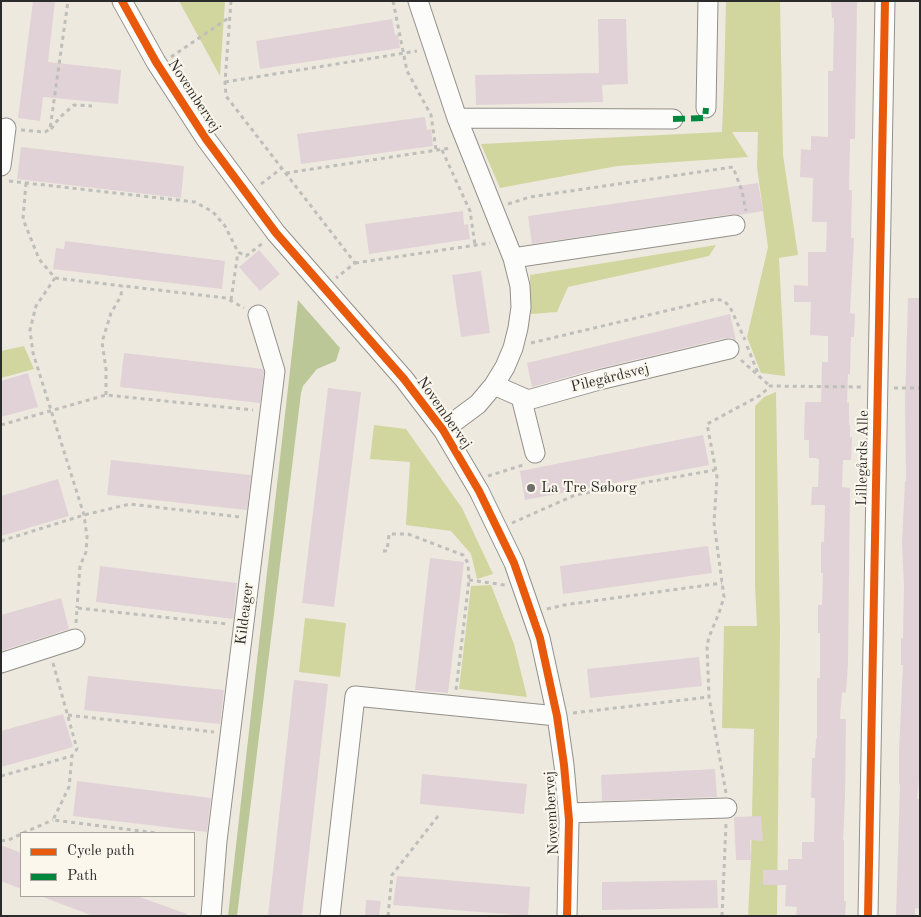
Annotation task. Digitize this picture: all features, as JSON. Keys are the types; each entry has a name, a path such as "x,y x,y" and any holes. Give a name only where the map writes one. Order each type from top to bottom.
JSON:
{"street":[{"name":"Novembervej","path":"122,1 158,66 206,139 247,194 276,232 404,379 443,430 473,480 498,529 514,563 532,612 540,638 557,715 568,813 567,916"},
{"path":"418,1 467,146 510,249 520,286 521,307 518,328 513,348 505,367 494,385 478,404 443,430"},
{"path":"706,108 708,1"},
{"name":"Lillegårds Alle","path":"868,916 885,1"},
{"path":"457,118 673,119"},
{"path":"4,174 6,128"},
{"path":"510,249 741,222"},
{"name":"Kildeager","path":"212,916 217,841 275,371 258,315"},
{"name":"Pilegårdsvej","path":"494,385 528,400 599,380 730,349"},
{"path":"521,397 535,453"},
{"path":"1,663 75,640"},
{"path":"330,916 355,696 557,715"},
{"path":"568,813 727,808"}],"path":[{"path":"50,129 68,1"},
{"path":"231,1 225,82 226,96 355,263"},
{"path":"393,1 407,71 431,115 436,150"},
{"path":"158,66 230,17"},
{"path":"225,82 433,49"},
{"path":"6,128 45,132 74,105 92,106"},
{"path":"286,173 467,146"},
{"path":"442,150 470,211 475,245"},
{"path":"494,210 530,197 733,167 742,191 741,222"},
{"path":"247,194 282,168"},
{"path":"4,174 26,183 195,202 213,212 225,226 238,252 231,300"},
{"path":"26,183 23,219 39,259 55,278 226,298 258,315"},
{"path":"238,252 246,256 276,232"},
{"path":"324,288 355,263 475,245 510,249"},
{"path":"55,278 36,306 30,330 33,353 84,515 87,537 86,552 80,566 75,640"},
{"path":"106,395 106,369 102,342 111,313 121,296 122,286"},
{"path":"513,348 716,299 724,301 730,307 744,336 760,378"},
{"path":"730,349 770,386 920,388"},
{"path":"722,916 727,800 709,696 707,646 724,597 714,523 717,477 707,424 761,395 770,386"},
{"path":"1,425 106,395 270,411"},
{"path":"473,480 535,461 535,453"},
{"path":"498,529 576,495 716,470"},
{"path":"1,540 84,515 130,504 257,519"},
{"path":"383,551 387,550 389,534 408,534 462,555 468,563 469,580 454,706"},
{"path":"469,580 523,588"},
{"path":"532,612 564,605 722,583"},
{"path":"78,608 244,626"},
{"path":"49,648 77,749 72,756 69,787 53,820"},
{"path":"557,715 709,696"},
{"path":"68,715 230,734"},
{"path":"1,776 72,756"},
{"path":"388,916 392,875 438,816"},
{"path":"26,832 53,820 149,832"},
{"path":"1,841 20,835"}],"green space":[{"path":"179,1 225,1 220,76"},
{"path":"726,1 780,1 783,155 798,255 779,258 785,376 761,373 747,337 768,247 757,167 758,132 732,132 748,157 617,166 500,188 481,144 722,132"},
{"path":"716,245 709,256 568,287 557,312 531,314 530,275"},
{"path":"298,300 340,348 336,361 317,369 303,386 301,393 237,916 228,916"},
{"path":"24,346 34,369 1,378 1,351"},
{"path":"776,392 780,630 777,916 748,916 754,729 722,728 724,626 757,626 755,586 755,406 764,397"},
{"path":"374,425 406,429 462,508 493,574 477,579 471,554 451,531 406,525 410,462 370,459"},
{"path":"491,585 514,644 527,697 459,689 471,586"},
{"path":"305,618 346,623 340,677 299,672"}],"building":[{"path":"33,1 55,1 48,62 121,70 118,104 43,97 40,121 18,118"},
{"path":"831,1 857,1 855,139 850,139 849,190 852,190 851,238 854,238 850,313 855,314 854,337 851,337 847,403 849,403 850,437 852,437 851,460 843,460 842,487 850,488 848,663 846,693 842,692 840,719 846,719 843,840 844,901 846,901 845,916 796,916 797,907 785,906 786,885 763,885 763,870 788,870 788,859 802,859 802,842 814,842 815,798 811,798 812,758 815,758 817,739 817,678 820,678 818,605 822,605 823,573 821,573 821,542 824,542 825,505 811,505 812,487 818,487 819,459 809,458 809,440 804,440 805,402 821,402 822,362 828,362 828,336 810,335 811,302 794,302 794,285 808,286 808,252 826,252 827,222 812,222 813,178 800,177 801,149 811,150 811,136 828,137 828,71 833,71 834,18 832,18"},
{"path":"392,19 395,35 398,34 400,48 260,69 256,41"},
{"path":"598,19 626,19 628,84 602,85 603,102 476,105 475,75 599,73"},
{"path":"425,117 427,130 431,129 433,146 301,164 297,134"},
{"path":"21,147 184,166 181,198 17,179"},
{"path":"758,183 763,211 532,244 528,216"},
{"path":"463,211 464,225 468,224 470,239 369,254 365,224"},
{"path":"65,241 225,261 222,289 53,269 56,248 64,249"},
{"path":"259,250 280,274 260,291 239,267"},
{"path":"481,271 490,333 461,337 452,275"},
{"path":"908,298 920,298 920,769 917,799 920,799 920,909 915,908 915,916 896,916 900,784 899,750 903,665 901,665 904,585 902,544 906,481 905,401"},
{"path":"730,314 736,341 732,338 726,338 596,369 532,387 527,363"},
{"path":"124,353 263,369 260,403 120,387"},
{"path":"28,373 38,407 1,417 1,381"},
{"path":"328,388 361,392 334,607 302,603"},
{"path":"703,435 709,465 525,500 520,471"},
{"path":"111,460 251,475 247,510 107,495"},
{"path":"58,479 69,516 1,536 1,496"},
{"path":"708,546 712,573 563,594 560,566"},
{"path":"430,558 464,562 448,693 415,690"},
{"path":"100,566 237,583 233,619 96,602"},
{"path":"61,598 69,629 1,651 1,615"},
{"path":"699,657 702,686 590,698 587,669"},
{"path":"88,676 224,690 220,724 84,710"},
{"path":"294,680 328,684 302,916 268,916"},
{"path":"63,714 73,747 1,767 1,731"},
{"path":"715,769 717,797 602,801 601,775"},
{"path":"422,774 527,784 524,814 420,804"},
{"path":"77,781 211,798 207,832 73,816"},
{"path":"761,816 763,841 750,840 751,860 736,860 734,817"},
{"path":"1,845 20,853 20,889 1,881"},
{"path":"397,876 530,887 528,916 393,905"},
{"path":"717,880 718,908 602,910 602,882"},
{"path":"43,897 140,897 187,914 186,916 93,916"},
{"path":"366,900 381,901 379,916 365,916"}],"marked path":[{"path":"673,119 705,118 706,108"}],"cycle path":[{"path":"122,1 156,62 206,139 276,233 404,379 443,430 479,491 514,563 540,638 557,716 569,820 567,916"},
{"path":"868,916 885,1"}],"place":[{"name":"La Tre Søborg","path":"531,488"}]}
